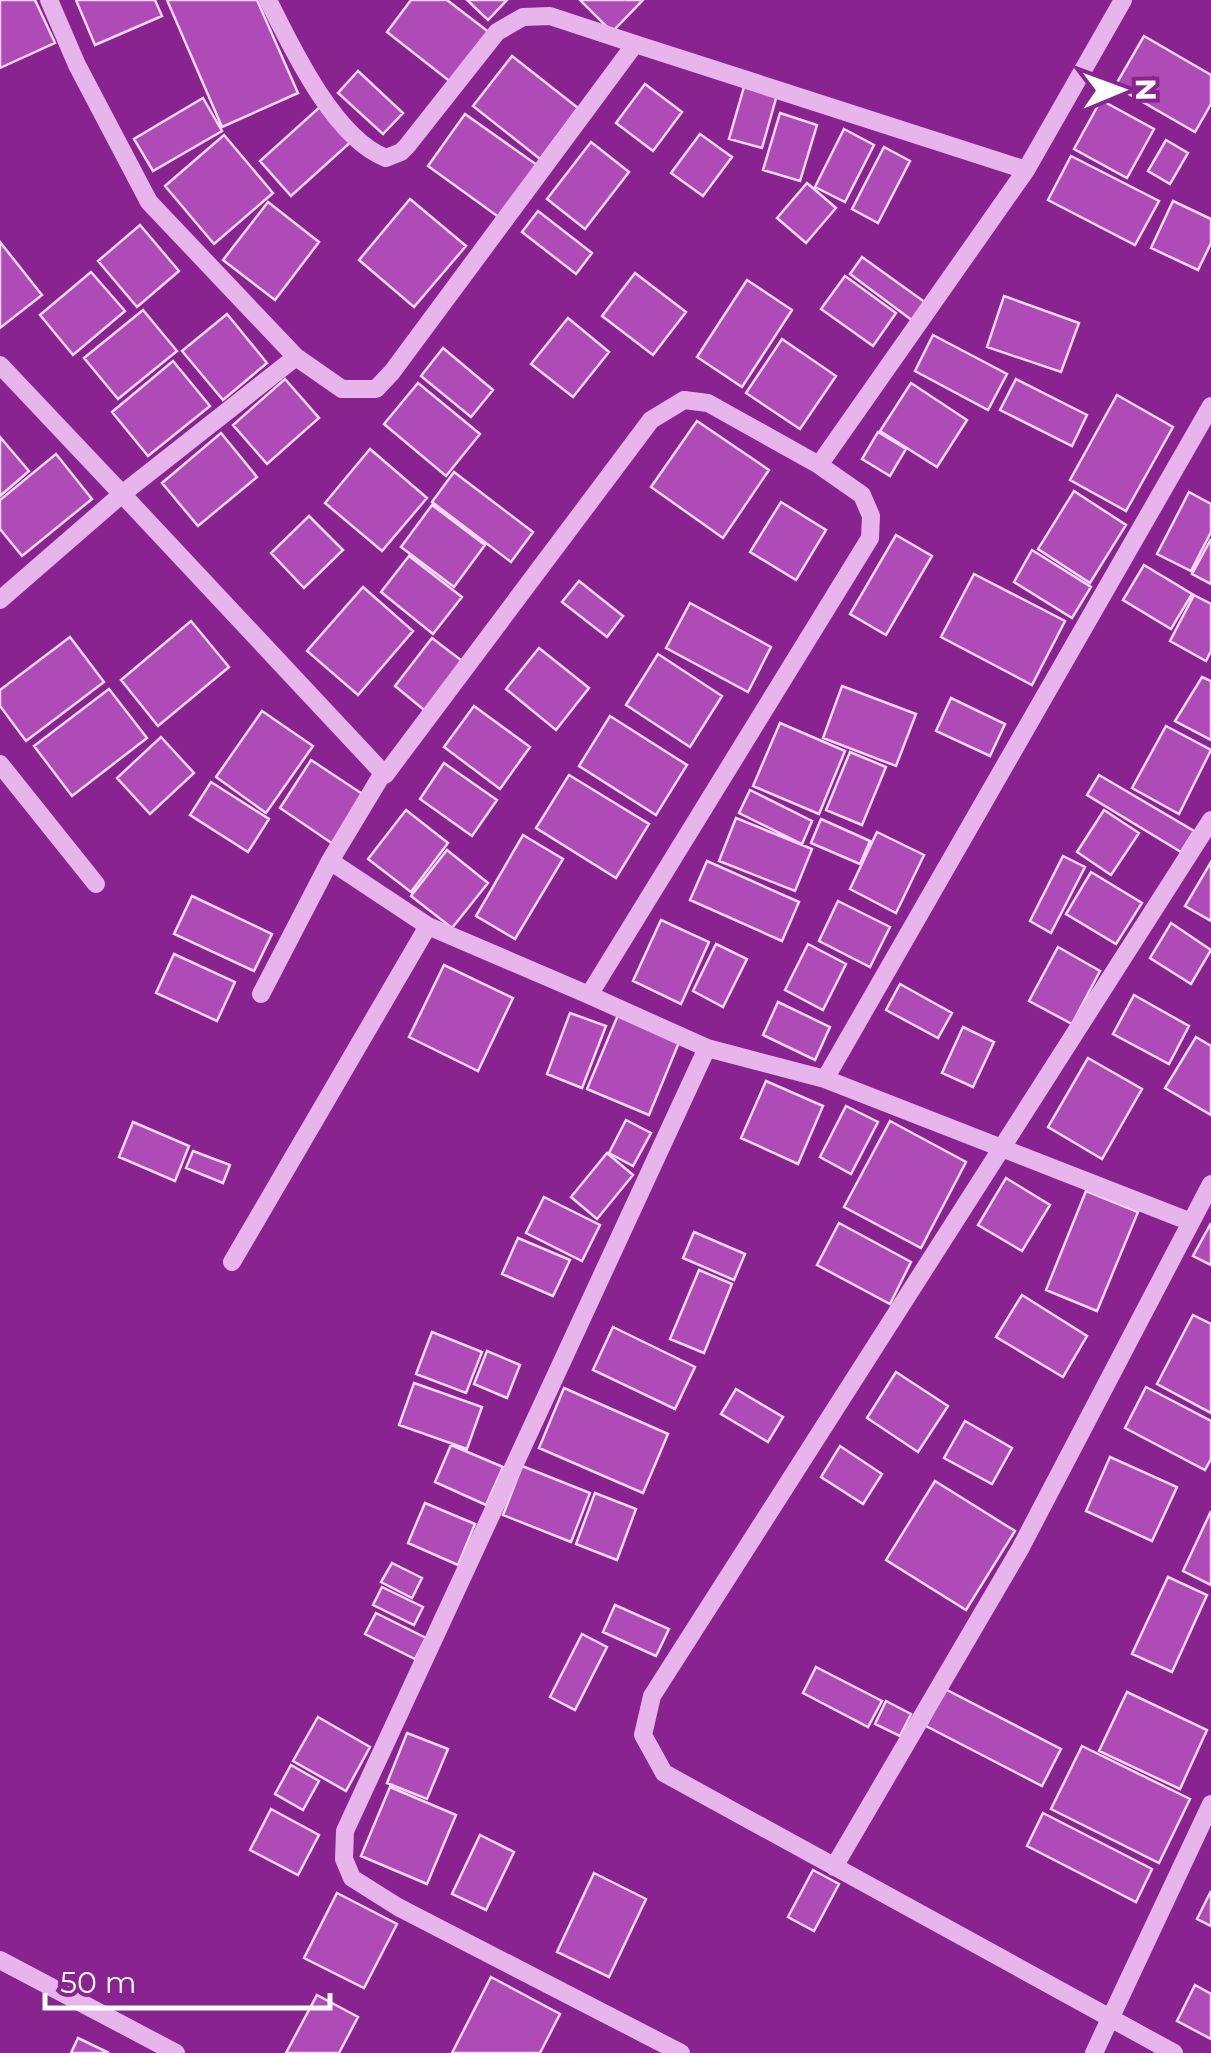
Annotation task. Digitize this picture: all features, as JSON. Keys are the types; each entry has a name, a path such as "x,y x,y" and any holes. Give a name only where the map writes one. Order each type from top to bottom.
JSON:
{"street":[{"path":"49,0 77,65 150,202 296,357 342,389 376,389 392,372 635,44"},
{"path":"268,0 326,104 369,152 386,158 406,146 497,32 523,17 550,16 1026,170"},
{"path":"820,464 1026,170 1123,0"},
{"path":"0,600 122,494 296,357"},
{"path":"0,366 383,773"},
{"path":"383,773 650,420 684,400 708,403 820,464 862,495 871,516 870,538 590,995"},
{"path":"824,1079 1211,406"},
{"path":"0,764 96,884"},
{"path":"261,994 330,861 383,773"},
{"path":"1174,2053 664,1773 643,1734 652,1696 1211,820"},
{"path":"330,861 428,926 707,1048 824,1079 1191,1222"},
{"path":"232,1262 428,926"},
{"path":"681,2053 398,1907 352,1878 344,1859 345,1830 707,1048"},
{"path":"834,1867 1020,1549 1211,1184"},
{"path":"1094,2053 1211,1804"},
{"path":"0,1960 176,2053"}],"building":[{"path":"0,0 35,0 55,43 0,68"},
{"path":"76,0 155,0 162,16 95,45"},
{"path":"167,0 257,0 298,93 222,127"},
{"path":"411,0 447,0 490,33 452,83 387,32"},
{"path":"467,0 507,0 488,20"},
{"path":"580,0 643,0 612,32"},
{"path":"1144,36 1211,75 1211,104 1195,132 1115,86"},
{"path":"512,56 578,108 540,159 473,106"},
{"path":"358,71 403,113 383,134 338,93"},
{"path":"645,84 682,112 653,151 616,123"},
{"path":"744,87 777,95 762,148 729,139"},
{"path":"203,98 222,131 153,171 134,139"},
{"path":"1101,100 1154,129 1127,178 1074,149"},
{"path":"322,105 353,140 291,196 260,161"},
{"path":"780,113 817,125 800,181 763,170"},
{"path":"465,114 537,165 500,218 428,166"},
{"path":"844,129 874,145 845,202 815,187"},
{"path":"700,134 732,157 703,196 671,173"},
{"path":"224,135 273,193 214,244 165,186"},
{"path":"1166,140 1188,153 1170,184 1148,171"},
{"path":"591,142 629,172 585,229 547,199"},
{"path":"884,147 910,161 878,223 852,209"},
{"path":"1071,156 1159,201 1135,245 1048,200"},
{"path":"807,183 836,208 806,243 777,218"},
{"path":"410,199 466,246 414,307 359,260"},
{"path":"1173,201 1211,219 1211,243 1198,270 1151,248"},
{"path":"268,202 319,242 275,300 223,260"},
{"path":"538,211 592,253 576,274 522,232"},
{"path":"140,225 179,271 137,307 98,261"},
{"path":"0,242 42,295 0,328"},
{"path":"862,257 926,303 913,321 850,274"},
{"path":"91,272 125,311 73,355 40,315"},
{"path":"635,273 686,312 653,355 602,316"},
{"path":"845,276 896,313 873,346 821,309"},
{"path":"747,280 792,310 742,387 697,357"},
{"path":"1004,296 1079,323 1061,372 987,347"},
{"path":"143,310 177,351 118,399 84,358"},
{"path":"227,314 267,363 223,400 182,351"},
{"path":"568,318 609,352 573,397 531,364"},
{"path":"933,335 1007,374 988,410 915,371"},
{"path":"782,339 836,376 800,429 746,393"},
{"path":"443,348 493,390 471,417 421,376"},
{"path":"173,361 210,406 148,456 112,412"},
{"path":"285,379 319,418 267,464 233,425"},
{"path":"1016,379 1087,415 1072,446 1000,410"},
{"path":"418,383 480,434 446,476 384,424"},
{"path":"911,383 967,420 937,467 880,431"},
{"path":"1117,395 1173,427 1126,511 1070,480"},
{"path":"697,421 769,470 723,538 651,487"},
{"path":"878,432 906,449 890,476 862,459"},
{"path":"221,433 257,477 198,526 162,483"},
{"path":"0,437 29,471 0,496"},
{"path":"370,449 427,498 382,551 325,503"},
{"path":"56,454 92,499 22,556 0,529 0,500"},
{"path":"454,472 533,532 511,562 432,502"},
{"path":"1074,491 1126,525 1090,583 1038,549"},
{"path":"1189,492 1211,504 1211,532 1191,571 1157,554"},
{"path":"781,502 826,530 796,580 750,552"},
{"path":"432,505 485,545 454,587 401,547"},
{"path":"309,516 343,550 304,588 271,553"},
{"path":"896,535 932,556 886,635 850,614"},
{"path":"1211,539 1211,584 1192,574"},
{"path":"1032,550 1091,587 1072,618 1014,582"},
{"path":"409,556 462,597 433,634 381,592"},
{"path":"1144,565 1192,594 1171,629 1123,600"},
{"path":"974,574 1065,621 1032,685 941,637"},
{"path":"579,581 623,616 607,637 562,602"},
{"path":"363,587 413,631 358,695 307,651"},
{"path":"1194,595 1211,604 1211,651 1206,661 1170,641"},
{"path":"690,603 771,647 748,692 666,648"},
{"path":"191,621 229,667 158,726 121,680"},
{"path":"70,637 104,682 26,741 0,706 0,690"},
{"path":"432,638 466,664 429,714 395,686"},
{"path":"539,648 589,688 556,730 506,689"},
{"path":"658,654 722,696 690,747 626,705"},
{"path":"1202,677 1211,681 1211,740 1175,721"},
{"path":"842,686 916,714 896,766 823,738"},
{"path":"109,689 147,738 72,796 34,746"},
{"path":"951,698 1005,724 990,756 936,731"},
{"path":"474,706 530,747 500,789 444,747"},
{"path":"262,711 313,746 266,813 216,777"},
{"path":"610,716 687,765 656,815 579,766"},
{"path":"780,723 845,751 819,814 753,786"},
{"path":"1166,726 1211,750 1179,814 1132,788"},
{"path":"161,737 194,773 150,814 117,778"},
{"path":"850,752 886,767 862,825 826,810"},
{"path":"311,760 364,795 333,844 280,808"},
{"path":"444,763 497,800 472,836 420,799"},
{"path":"569,775 649,824 616,878 536,828"},
{"path":"1099,775 1194,831 1181,852 1087,795"},
{"path":"211,782 269,819 248,852 190,815"},
{"path":"750,790 812,821 802,844 739,813"},
{"path":"406,810 448,843 411,892 368,859"},
{"path":"1104,810 1139,833 1111,875 1077,852"},
{"path":"736,818 812,849 795,891 719,861"},
{"path":"821,819 870,841 860,864 811,843"},
{"path":"877,832 924,855 896,913 850,889"},
{"path":"523,835 563,859 515,939 476,916"},
{"path":"447,850 488,883 452,928 411,896"},
{"path":"1063,856 1085,867 1051,933 1030,921"},
{"path":"707,861 799,902 782,941 690,900"},
{"path":"1211,862 1211,921 1185,906"},
{"path":"1091,872 1142,903 1116,944 1066,914"},
{"path":"192,896 272,934 254,971 174,934"},
{"path":"838,901 890,927 870,967 819,941"},
{"path":"661,920 709,942 681,1004 633,981"},
{"path":"1171,923 1211,950 1191,984 1150,958"},
{"path":"716,944 747,959 723,1007 693,991"},
{"path":"808,944 846,964 823,1010 785,990"},
{"path":"1058,947 1100,971 1072,1024 1029,1001"},
{"path":"174,954 235,982 217,1021 156,993"},
{"path":"444,965 513,998 478,1071 409,1037"},
{"path":"900,984 952,1013 938,1038 886,1010"},
{"path":"1134,995 1189,1026 1169,1064 1113,1034"},
{"path":"778,1002 830,1027 815,1060 763,1035"},
{"path":"570,1013 606,1026 582,1088 547,1074"},
{"path":"618,1015 680,1040 649,1115 587,1089"},
{"path":"963,1027 994,1042 973,1087 942,1073"},
{"path":"1196,1037 1211,1046 1211,1115 1165,1088"},
{"path":"1088,1058 1142,1089 1102,1159 1048,1127"},
{"path":"766,1081 823,1106 798,1164 741,1138"},
{"path":"846,1106 878,1122 851,1174 820,1157"},
{"path":"626,1120 651,1133 633,1166 609,1153"},
{"path":"890,1121 966,1162 921,1248 844,1207"},
{"path":"133,1122 189,1146 175,1181 119,1157"},
{"path":"193,1151 230,1165 223,1183 186,1168"},
{"path":"607,1153 633,1175 597,1219 571,1197"},
{"path":"1006,1178 1050,1205 1022,1251 978,1225"},
{"path":"1086,1191 1138,1212 1097,1311 1046,1290"},
{"path":"544,1197 600,1225 582,1261 526,1233"},
{"path":"839,1223 911,1262 890,1304 817,1265"},
{"path":"1211,1223 1211,1265 1193,1256"},
{"path":"694,1232 745,1254 734,1280 683,1258"},
{"path":"518,1238 570,1260 553,1296 502,1274"},
{"path":"699,1270 732,1284 704,1353 670,1339"},
{"path":"1022,1295 1087,1336 1063,1377 996,1337"},
{"path":"1193,1315 1211,1324 1211,1413 1157,1384"},
{"path":"613,1327 695,1367 675,1409 593,1370"},
{"path":"432,1332 482,1352 466,1393 416,1374"},
{"path":"487,1351 520,1365 507,1398 474,1384"},
{"path":"896,1372 948,1406 918,1452 867,1418"},
{"path":"414,1383 482,1407 467,1449 399,1425"},
{"path":"1146,1387 1211,1421 1211,1459 1205,1470 1125,1428"},
{"path":"564,1388 668,1434 643,1493 539,1448"},
{"path":"736,1389 783,1417 768,1442 721,1414"},
{"path":"965,1421 1012,1448 992,1484 944,1458"},
{"path":"451,1445 503,1467 486,1505 435,1482"},
{"path":"840,1446 882,1474 863,1504 821,1477"},
{"path":"1110,1457 1177,1487 1152,1541 1086,1511"},
{"path":"522,1466 590,1493 571,1542 503,1515"},
{"path":"935,1481 1015,1531 966,1610 886,1560"},
{"path":"595,1493 636,1509 617,1560 576,1544"},
{"path":"425,1503 475,1524 458,1565 408,1543"},
{"path":"1211,1511 1211,1585 1183,1571"},
{"path":"392,1563 422,1578 412,1598 381,1582"},
{"path":"1168,1577 1207,1595 1172,1672 1132,1654"},
{"path":"382,1587 423,1607 414,1625 373,1605"},
{"path":"615,1605 669,1629 656,1656 603,1632"},
{"path":"376,1613 426,1638 415,1659 365,1634"},
{"path":"582,1634 607,1647 575,1710 550,1697"},
{"path":"816,1667 882,1701 868,1727 803,1693"},
{"path":"945,1689 1061,1749 1042,1786 926,1726"},
{"path":"1127,1692 1207,1730 1180,1789 1099,1751"},
{"path":"886,1701 911,1714 900,1736 875,1724"},
{"path":"318,1717 370,1747 346,1791 293,1761"},
{"path":"407,1733 448,1749 427,1799 387,1783"},
{"path":"1082,1746 1190,1799 1159,1863 1051,1809"},
{"path":"291,1765 319,1781 303,1810 275,1794"},
{"path":"390,1787 456,1815 427,1884 361,1856"},
{"path":"271,1809 319,1835 298,1875 250,1850"},
{"path":"1043,1813 1152,1869 1136,1902 1027,1846"},
{"path":"480,1835 514,1852 486,1910 452,1894"},
{"path":"813,1870 839,1884 814,1931 788,1917"},
{"path":"594,1873 646,1899 609,1977 557,1952"},
{"path":"1211,1891 1211,1926 1197,1919"},
{"path":"337,1893 397,1924 364,1988 304,1958"},
{"path":"491,1977 560,2014 540,2053 452,2053"},
{"path":"1195,1985 1211,1994 1211,2039 1177,2021"},
{"path":"317,1995 358,2017 339,2053 286,2053"},
{"path":"78,2038 109,2053 71,2053"}]}
